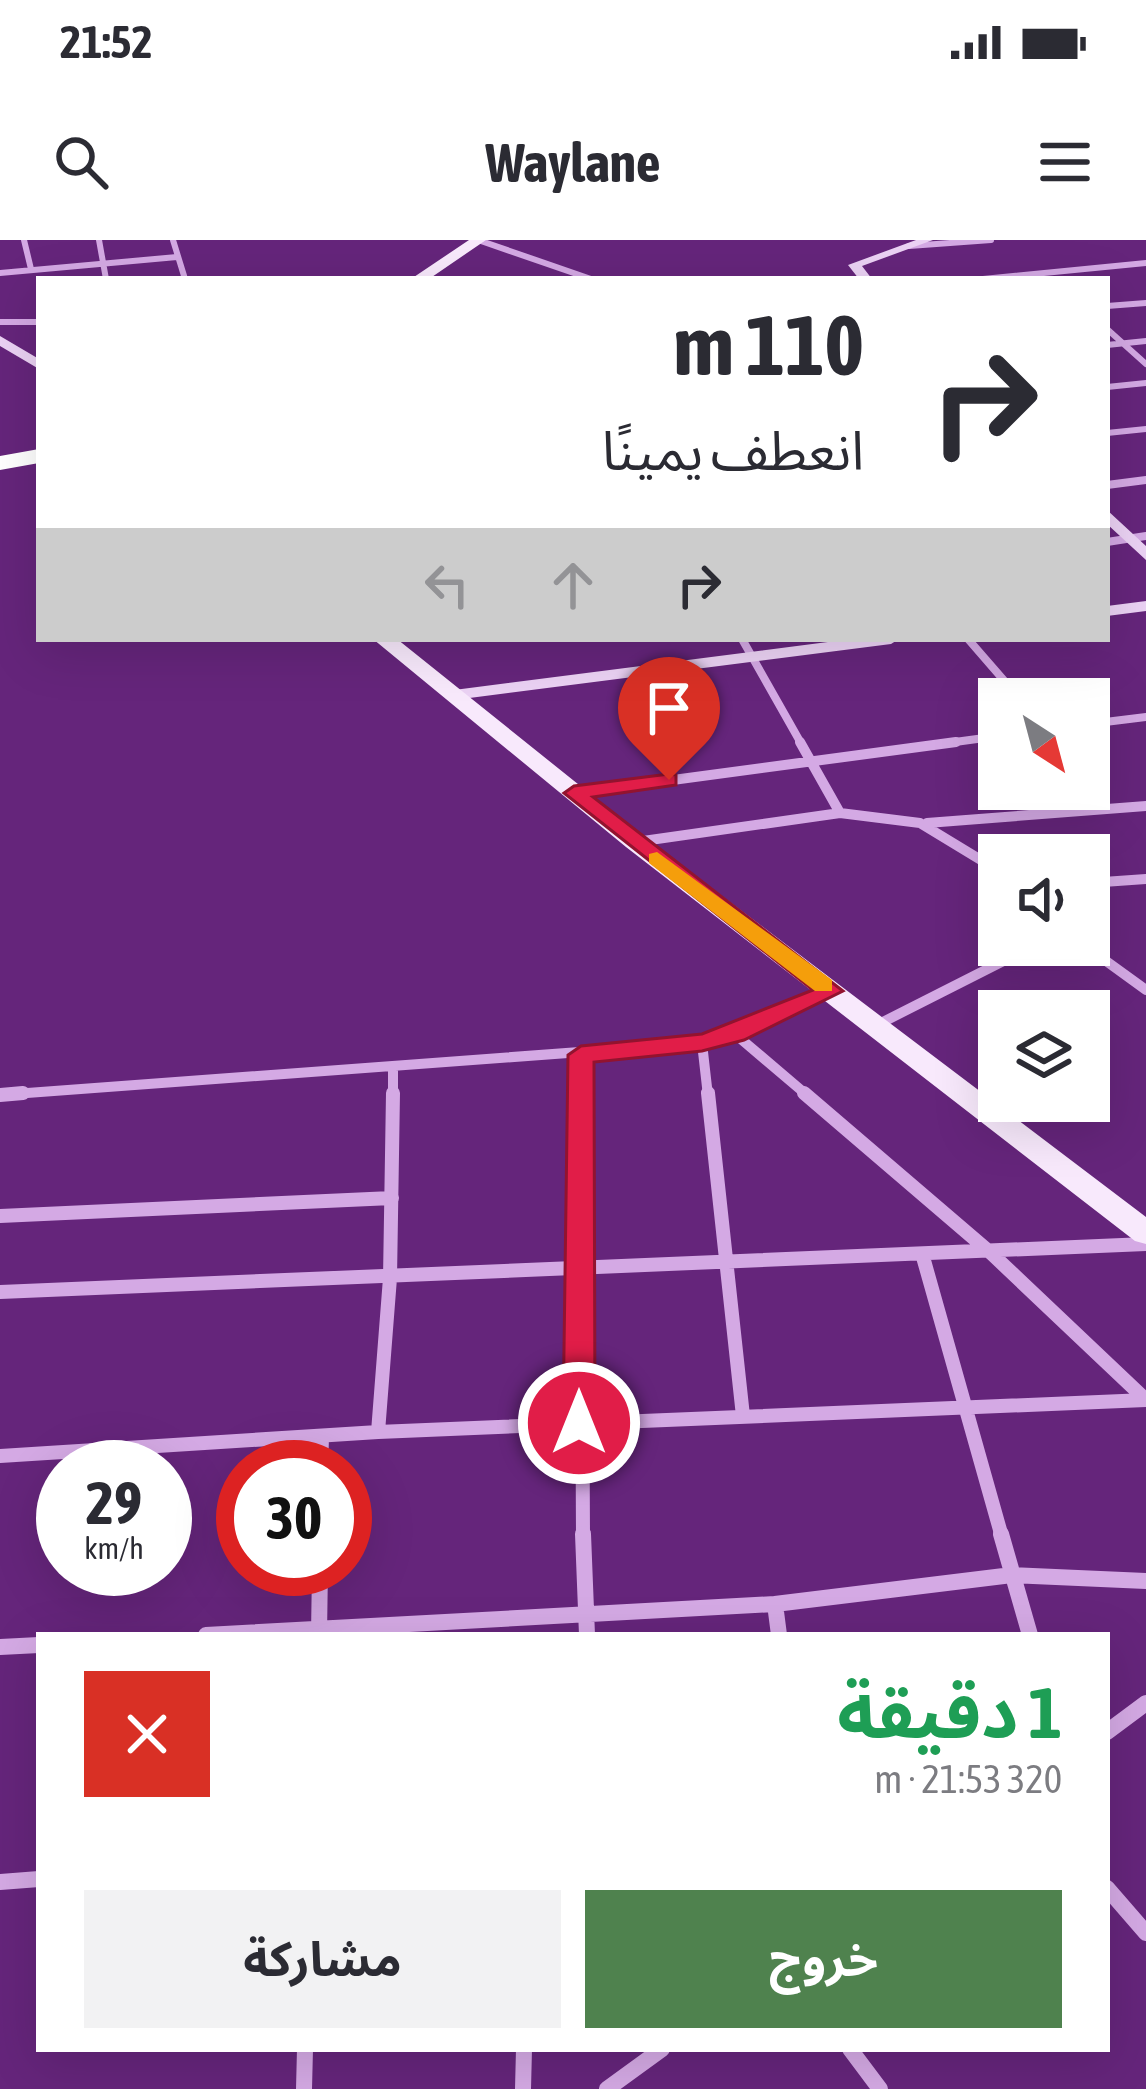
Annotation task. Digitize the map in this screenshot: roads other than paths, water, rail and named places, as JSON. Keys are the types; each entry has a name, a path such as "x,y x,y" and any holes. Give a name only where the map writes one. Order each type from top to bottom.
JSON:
{"highway":[{"path":"0,463 36,457"},
{"path":"0,480 36,478"}],"main road":[{"path":"863,276 854,265 927,240"},
{"path":"424,276 488,241"},
{"path":"448,276 488,241"},
{"path":"0,340 36,363"},
{"path":"1110,517 1138,538 1146,556"},
{"path":"1110,611 1146,606"},
{"path":"388,642 635,842 1140,1223"},
{"path":"454,695 867,642"}],"street":[{"path":"25,240 32,269"},
{"path":"99,240 105,276"},
{"path":"173,240 184,276"},
{"path":"909,246 991,240"},
{"path":"488,241 583,276"},
{"path":"0,273 177,257"},
{"path":"1039,276 1146,263"},
{"path":"55,267 56,276"},
{"path":"1110,306 1146,303"},
{"path":"0,322 36,322"},
{"path":"1110,332 1146,364"},
{"path":"1110,345 1146,341"},
{"path":"1110,387 1146,382"},
{"path":"1110,434 1146,429"},
{"path":"1110,484 1146,480"},
{"path":"744,642 840,813"},
{"path":"971,642 1002,678"},
{"path":"1110,721 1146,717"},
{"path":"574,793 978,739"},
{"path":"1110,809 1146,806"},
{"path":"635,842 840,813 920,824 1093,810"},
{"path":"920,824 978,859"},
{"path":"1110,882 1146,879"},
{"path":"1110,964 1146,990"},
{"path":"875,1027 994,966"},
{"path":"0,1095 581,1055 702,1042 735,1034 830,991"},
{"path":"735,1034 992,1255 1146,1400"},
{"path":"702,1042 743,1416"},
{"path":"581,1055 579,1423 587,1632"},
{"path":"378,1432 390,1278 393,1066"},
{"path":"0,1216 392,1198"},
{"path":"0,1292 992,1255 1146,1244"},
{"path":"923,1257 1029,1632"},
{"path":"0,1456 378,1432 1146,1400"},
{"path":"320,1596 319,1632 585,1612 775,1604 1012,1575 1146,1581"},
{"path":"775,1604 778,1632"},
{"path":"0,1647 36,1645"},
{"path":"1110,1730 1146,1703"},
{"path":"0,1882 36,1879"},
{"path":"1110,1891 1146,1933"},
{"path":"304,2089 305,2052"},
{"path":"523,2089 524,2052"},
{"path":"607,2089 658,2052"},
{"path":"852,2052 880,2089"}]}
